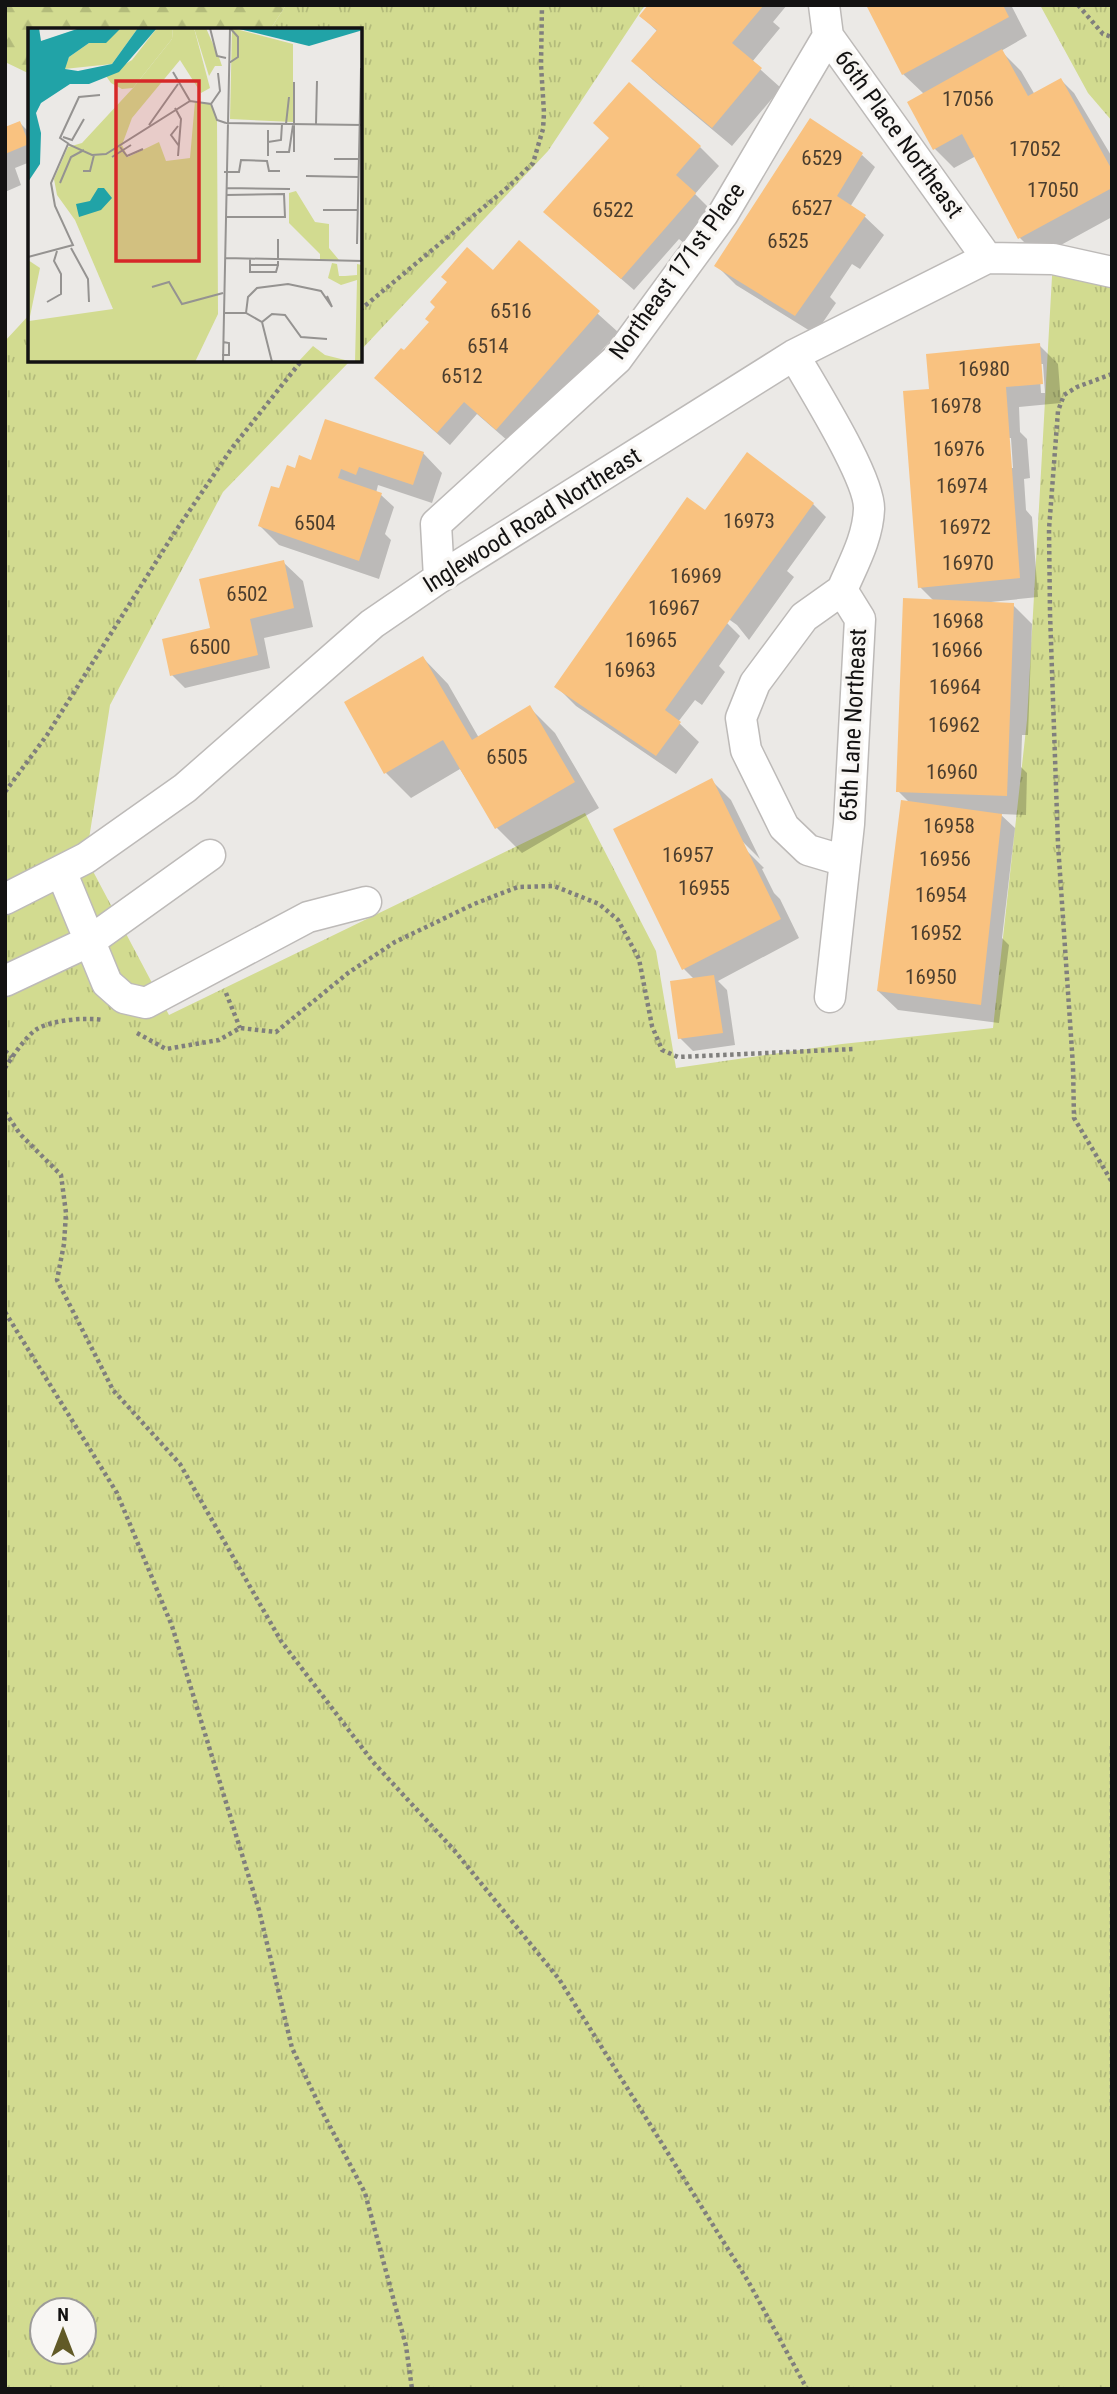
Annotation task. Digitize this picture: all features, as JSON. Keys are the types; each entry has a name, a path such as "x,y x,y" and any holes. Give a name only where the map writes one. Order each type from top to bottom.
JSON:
{"street":[{"name":"66th Place Northeast","path":"824,5 828,36 987,258"},
{"name":"Northeast 171st Place","path":"439,578 436,524 617,359 723,214 828,36"},
{"name":"Inglewood Road Northeast","path":"5,899 86,858 185,788 372,624 439,578 794,355 987,258 1053,259 1112,272"},
{"path":"794,355 860,474 869,506 866,535 842,590 804,617 755,683 741,718 746,750 784,827 808,850 845,861"},
{"name":"65th Lane Northeast","path":"830,997 849,824 860,619 842,590"},
{"path":"5,981 90,941 210,855"},
{"path":"61,871 107,983 124,998 145,1003 308,917 366,902"}],"path":[{"path":"362,308 533,163 543,129 544,113 541,65 542,5"},
{"path":"1078,5 1103,34 1112,37"},
{"path":"5,792 47,735 173,535 232,448 300,362"},
{"path":"1112,374 1077,387 1064,395 1058,411 1049,541 1056,793 1074,1118 1112,1182"},
{"path":"129,1028 166,1049 219,1040 240,1028 276,1032 348,973 395,942 474,904 518,887 554,886 598,904 618,920 639,959 652,1026 662,1050 678,1057 855,1049"},
{"path":"216,966 240,1028"},
{"path":"5,1068 37,1029 66,1020 109,1021"},
{"path":"5,1051 12,1057"},
{"path":"5,1112 20,1133 61,1175 66,1213 64,1244 57,1280 113,1390 180,1464 281,1641 373,1762 454,1850 559,1979 748,2281 807,2389"},
{"path":"5,1312 117,1493 172,1626 259,1910 292,2048 365,2193 406,2346 412,2389"},
{"path":"1112,1746 1112,1976"},
{"path":"1112,1987 1112,2110"}],"green space":[{"path":"5,5 286,5 271,28 28,28 28,73 5,62"},
{"path":"286,5 645,5 548,151 362,349 362,28 271,28"},
{"path":"1040,5 1112,5 1112,121 1088,93"},
{"path":"1053,259 1112,272 1112,2389 5,2389 5,341 28,316 28,362 349,362 223,492 110,705 86,858 169,1015 585,813 656,951 676,1068 842,1044 993,1028 1027,720"}],"building":[{"path":"648,5 764,5 732,43 762,68 712,128 631,61 657,30 639,16"},
{"path":"866,5 1003,5 1009,17 902,75"},
{"path":"1002,49 1028,96 1061,78 1112,170 1112,188 1018,239 962,134 933,150 907,102"},
{"path":"629,82 701,146 676,175 696,193 621,279 543,212 609,138 593,123"},
{"path":"810,118 863,153 837,196 866,215 795,316 714,266"},
{"path":"20,121 28,144 5,154 5,127"},
{"path":"519,240 600,311 496,430 464,402 437,433 374,378 429,322 425,319 435,307 430,302 447,282 441,277 467,247 493,270"},
{"path":"1040,343 1043,384 1006,387 1020,578 918,588 903,391 929,389 926,354"},
{"path":"325,419 424,452 413,485 359,467 356,475 341,469 338,478 382,493 359,561 258,526 271,486 279,488 287,465 295,468 299,455 311,460"},
{"path":"747,452 814,503 665,710 681,722 656,756 554,687 687,497 705,510"},
{"path":"284,560 294,608 250,619 258,655 170,676 162,639 210,628 199,579"},
{"path":"903,598 1014,603 1007,796 896,792"},
{"path":"423,656 472,740 530,705 575,782 495,829 443,740 384,774 344,702"},
{"path":"712,778 781,919 682,970 613,829"},
{"path":"901,800 1002,814 981,1005 877,991"},
{"path":"714,975 723,1033 678,1039 670,981"}]}
